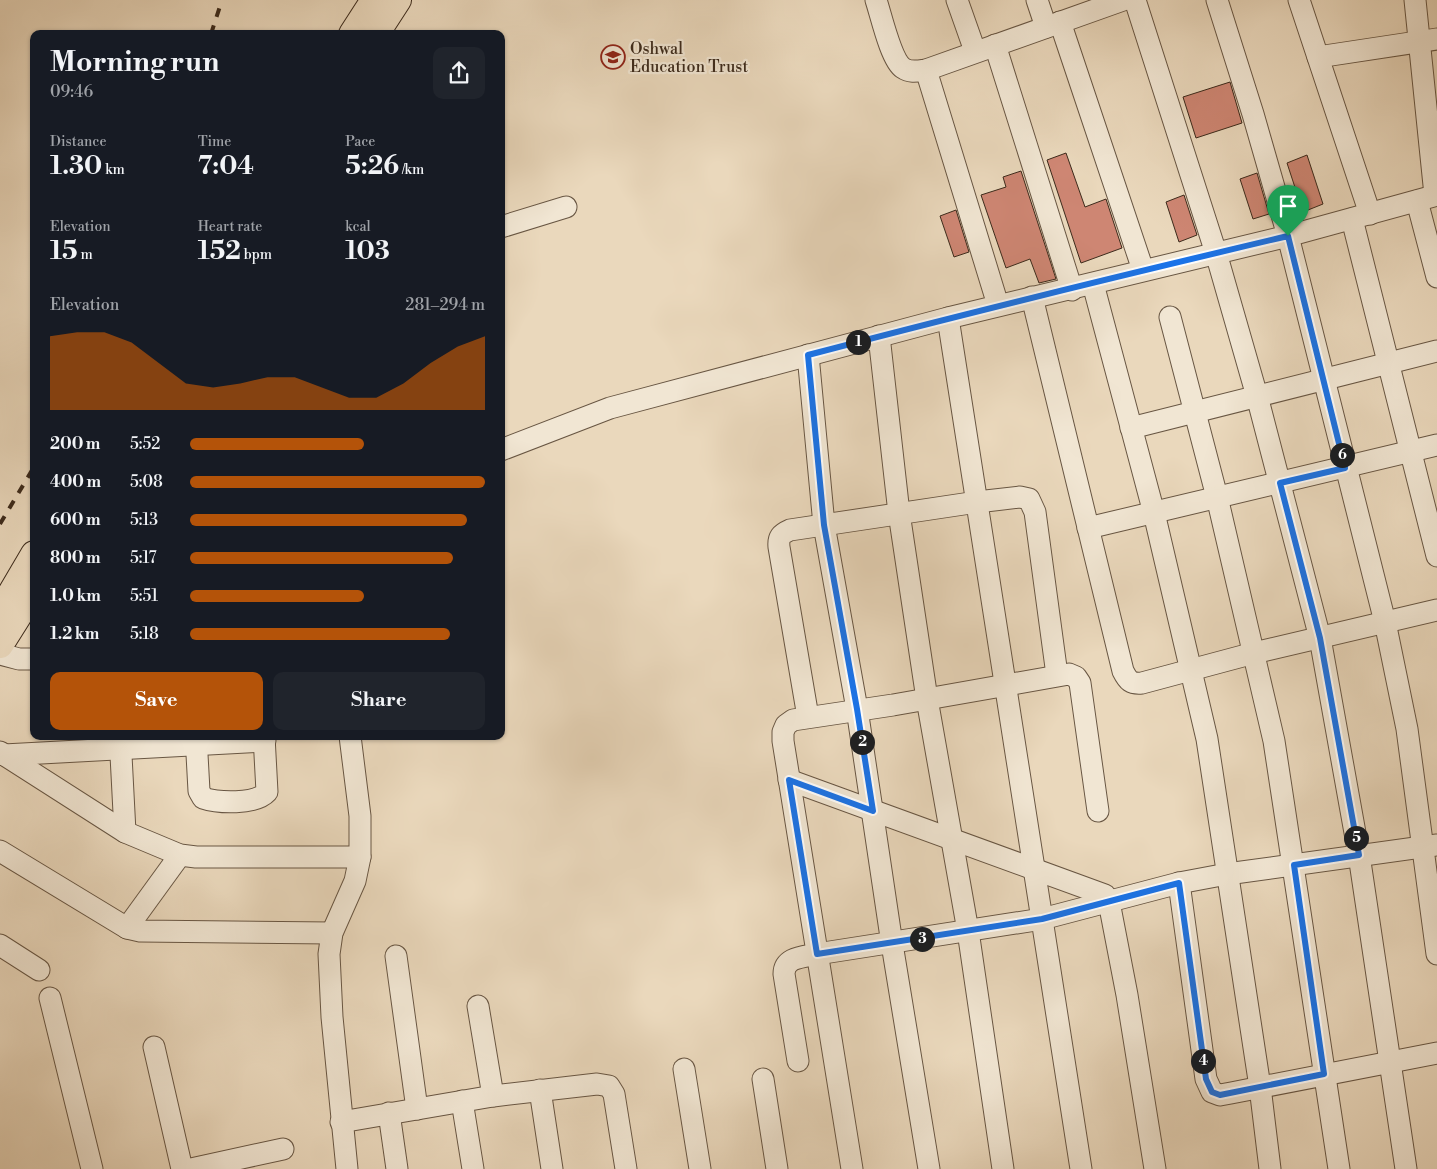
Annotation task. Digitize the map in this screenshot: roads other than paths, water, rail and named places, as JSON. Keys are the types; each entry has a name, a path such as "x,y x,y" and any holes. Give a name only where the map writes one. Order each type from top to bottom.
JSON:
{"main road":[{"path":"355,30 374,0"},
{"path":"379,30 398,0"},
{"path":"0,612 30,561"},
{"path":"0,645 30,598"}],"street":[{"path":"876,0 896,59 902,68 911,72 926,70 1123,0"},
{"path":"957,0 985,48 1072,290"},
{"path":"1037,0 1053,24 1143,270"},
{"path":"1135,0 1216,253 1257,396 1320,638 1359,855 1406,1169"},
{"path":"1217,0 1254,114 1288,236 1385,622 1431,847 1437,954"},
{"path":"1299,0 1318,58 1361,217 1388,363 1437,556"},
{"path":"1415,0 1428,40 1430,197 1437,277"},
{"path":"1318,58 1428,40"},
{"path":"926,70 998,305"},
{"path":"505,448 610,408 998,305 1072,290 1143,270 1288,236 1430,197"},
{"path":"505,226 566,208"},
{"path":"1093,284 1154,513 1206,739 1260,1088 1270,1169"},
{"path":"1032,297 1127,680 1134,684 1142,683 1254,653 1437,610"},
{"path":"1170,317 1193,412 1217,497 1274,741 1339,1169"},
{"path":"948,318 1081,1169"},
{"path":"879,336 899,513 927,699 968,931 1003,1169"},
{"path":"1131,428 1437,351"},
{"path":"808,355 824,525 857,709 892,944 929,1169"},
{"path":"1088,528 1437,446"},
{"path":"808,717 778,539 782,533 790,530 977,502 1020,497 1029,499 1033,506 1057,675"},
{"path":"0,654 19,659 30,659"},
{"path":"852,1169 789,780 783,732 786,725 793,720 808,717 927,699 1069,674 1076,677 1080,683 1098,812"},
{"path":"2,754 120,742 197,740 199,791 202,798 211,801 252,800 262,797 267,792 264,740"},
{"path":"347,1169 331,1002 330,954 332,933 355,881 360,857 360,816 350,740"},
{"path":"120,742 125,832"},
{"path":"2,754 125,832 180,855 196,857 360,857"},
{"path":"789,780 1034,870 1100,892 1109,902 1128,995 1155,1169"},
{"path":"798,1061 784,967 789,961 817,954 892,944 1042,919 1179,883 1227,874 1359,855 1431,847"},
{"path":"0,851 127,928 153,932 332,933"},
{"path":"127,928 180,855"},
{"path":"1179,883 1208,1087 1212,1092 1220,1095 1437,1053"},
{"path":"0,945 39,970"},
{"path":"396,956 417,1109"},
{"path":"50,998 92,1169"},
{"path":"478,1006 493,1096"},
{"path":"154,1047 182,1169"},
{"path":"684,1069 700,1169"},
{"path":"763,1079 777,1169"},
{"path":"341,1122 493,1096 597,1084 609,1086 617,1103 626,1169"},
{"path":"540,1090 552,1169"},
{"path":"462,1101 473,1169"},
{"path":"389,1114 397,1169"},
{"path":"191,1169 283,1149"}],"railway":[{"path":"212,30 222,0"},
{"path":"0,524 30,474"}],"place":[{"name":"Oshwal Education Trust","path":"613,57"}]}
